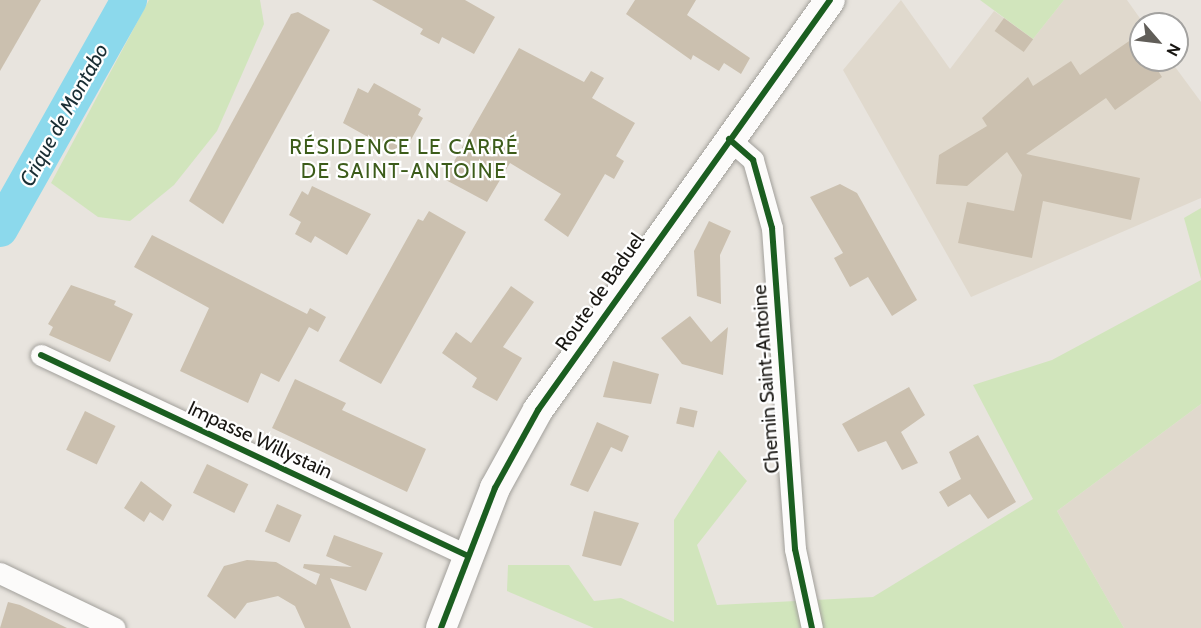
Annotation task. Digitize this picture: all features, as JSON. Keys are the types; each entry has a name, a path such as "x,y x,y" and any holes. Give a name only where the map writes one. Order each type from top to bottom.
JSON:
{"main road":[{"name":"Route de Baduel","path":"441,628 466,555 495,488 538,410 830,0"}],"street":[{"name":"Chemin Saint-Antoine","path":"729,140 753,160 772,228 795,549 812,628"},
{"name":"Impasse Willystain","path":"41,355 466,555"},
{"path":"0,573 115,628"}],"shaded area":[{"path":"901,0 950,69 994,11 1033,39 1064,0 1127,0 1136,12 1129,12 1129,72 1179,72 1201,102 1201,198 971,297 843,70"},
{"path":"1201,404 1201,628 1124,628 1057,511"}],"green space":[{"path":"149,0 260,0 264,24 217,131 174,185 130,221 98,217 51,183"},
{"path":"980,0 1064,0 1033,39"},
{"path":"1201,208 1201,279 1184,218"},
{"path":"1201,280 1201,404 1057,511 1124,628 594,628 507,591 508,565 569,565 594,601 621,598 674,622 674,520 719,450 747,481 697,545 717,605 873,597 1033,499 973,385 1052,360"}],"building":[{"path":"0,0 41,0 0,71"},
{"path":"372,0 465,0 495,17 474,54 442,37 439,44 420,34 423,29"},
{"path":"635,0 696,0 687,15 750,58 741,74 724,63 719,71 693,55 691,60 626,14"},
{"path":"298,12 330,30 223,224 189,201 291,14"},
{"path":"1004,18 1033,39 1024,52 995,31"},
{"path":"1129,41 1129,72 1159,72 1162,77 1115,110 1106,98 1026,154 1140,178 1131,220 1043,201 1032,258 958,243 967,202 1014,211 1022,175 1007,152 967,186 936,184 939,155 987,126 982,118 1028,77 1033,86 1071,61 1080,75"},
{"path":"519,48 584,82 591,71 604,78 592,98 635,123 616,156 624,161 614,179 605,174 568,237 544,220 561,194 510,163 487,202 444,179"},
{"path":"374,83 421,109 418,115 423,118 402,156 343,123 358,88 368,93"},
{"path":"840,184 857,193 917,300 892,316 868,277 850,287 834,258 843,253 810,197"},
{"path":"312,186 371,214 347,255 315,236 311,243 295,234 301,222 289,215 302,191 308,195"},
{"path":"429,211 466,232 381,384 339,361 418,219 423,221"},
{"path":"709,221 731,231 720,255 721,304 697,296 694,251"},
{"path":"152,235 307,314 310,308 326,317 318,332 309,327 279,382 261,373 248,403 180,371 209,308 134,267"},
{"path":"71,285 116,301 114,305 133,314 110,362 49,335 53,327 48,324"},
{"path":"511,286 534,302 503,347 522,358 497,401 472,387 477,378 442,353 456,332 471,343"},
{"path":"690,316 711,342 728,327 723,375 682,364 661,338"},
{"path":"613,361 659,374 651,404 603,397"},
{"path":"295,379 346,403 342,410 426,449 407,492 272,428"},
{"path":"909,387 925,415 901,432 918,463 902,470 886,441 858,452 842,424"},
{"path":"680,407 698,411 694,428 676,424"},
{"path":"85,411 116,426 97,465 66,450"},
{"path":"597,422 629,436 622,452 611,447 588,492 570,485"},
{"path":"978,435 1016,502 988,519 970,494 948,507 939,492 961,479 949,452"},
{"path":"207,464 248,484 234,513 193,493"},
{"path":"141,481 172,505 163,521 150,512 144,522 124,508"},
{"path":"277,504 302,515 289,542 265,531"},
{"path":"594,511 639,523 621,566 582,556"},
{"path":"334,535 383,553 366,591 330,578 351,628 305,628 295,606 278,596 247,603 235,619 207,596 224,566 247,560 276,562 316,585 320,574 303,568 304,564 352,567 326,556"},
{"path":"8,602 20,605 67,628 0,628"}],"waterway":[{"name":"Crique de Montabo","path":"0,229 129,0"}],"cycle path":[{"path":"441,628 495,488 538,410 830,0"},
{"path":"729,139 753,160 772,228 795,549 812,628"},
{"path":"41,355 466,555"}],"district":[{"name":"RÉSIDENCE LE CARRÉ DE SAINT-ANTOINE","path":"404,159"}]}
